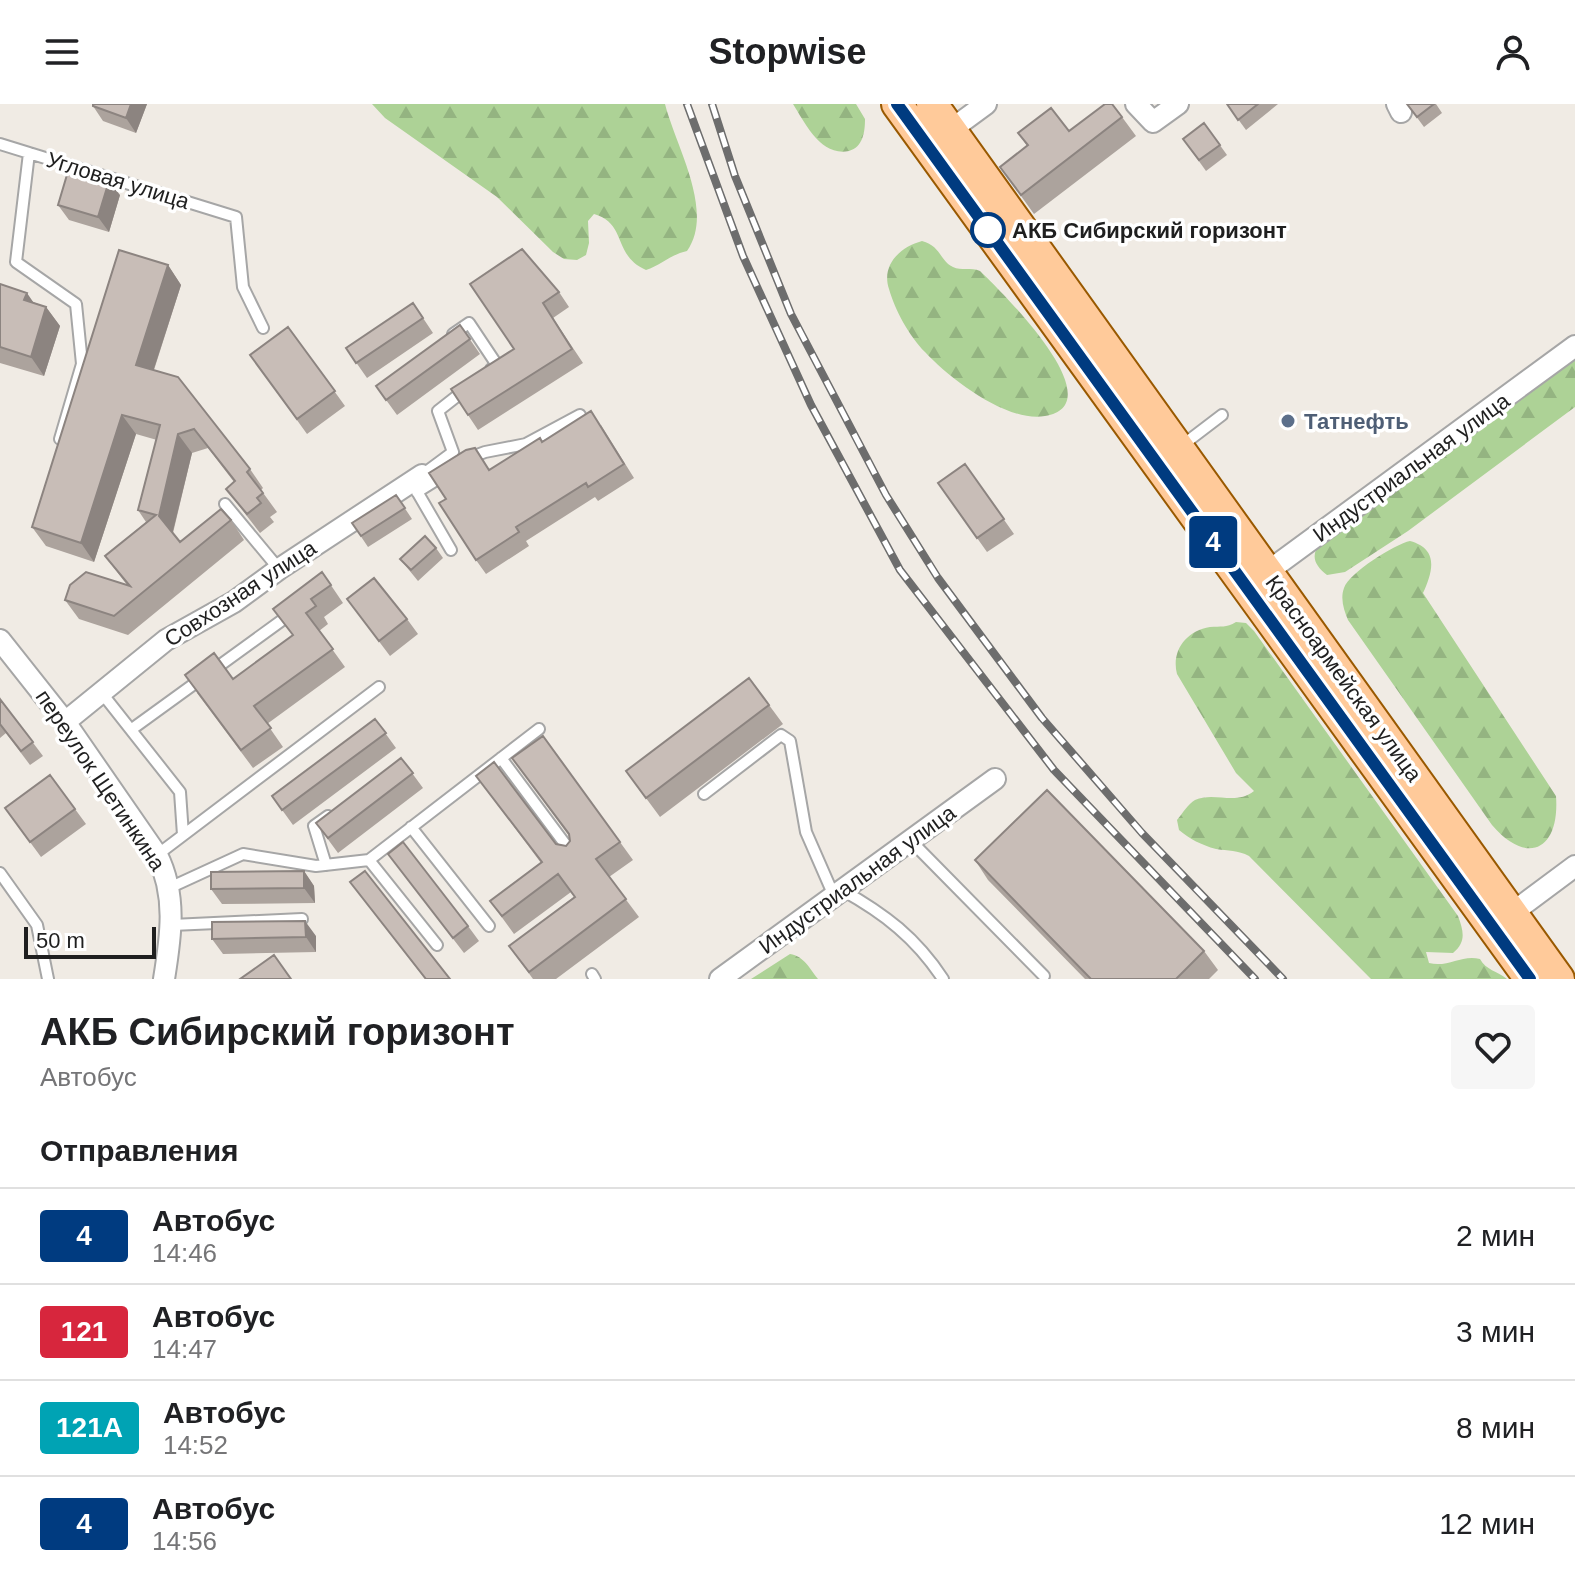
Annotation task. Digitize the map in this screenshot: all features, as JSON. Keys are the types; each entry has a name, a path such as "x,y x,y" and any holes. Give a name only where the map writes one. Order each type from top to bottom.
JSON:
{"main road":[{"name":"Красноармейская улица","path":"897,104 939,138 1179,448 1257,580 1559,979"},
{"name":"Красноармейская улица","path":"932,104 939,138 1257,580 1530,979"}],"street":[{"path":"939,138 986,104"},
{"path":"1136,104 1153,122 1178,104"},
{"name":"Индустриальная улица","path":"1257,580 1575,346"},
{"name":"Совхозная улица","path":"65,722 166,640 211,616 279,569 417,483"},
{"name":"переулок Щетинкина","path":"0,640 65,722 157,855 169,888 172,925 164,979"},
{"name":"Индустриальная улица","path":"720,979 995,779"},
{"path":"1512,913 1575,866"}],"lane":[{"name":"Угловая улица","path":"0,144 236,217 243,287 263,328"},
{"path":"29,153 16,262 76,304 82,364 55,456"},
{"path":"445,340 469,323 497,365 485,374"},
{"path":"417,483 453,452 438,411 473,383"},
{"path":"462,463 473,456 526,444 580,415"},
{"path":"1179,448 1222,415"},
{"path":"417,483 451,470"},
{"path":"417,483 451,550"},
{"path":"225,504 279,569"},
{"path":"132,729 306,602"},
{"path":"157,855 379,687"},
{"path":"100,691 180,792 183,835"},
{"path":"169,888 243,854 316,866 369,860 539,729"},
{"path":"704,794 781,735 790,741 806,832 838,893 866,904 909,936 926,953 943,979"},
{"path":"501,758 575,857"},
{"path":"326,865 314,826 338,808"},
{"path":"411,827 489,926"},
{"path":"911,841 1044,976"},
{"path":"369,860 437,945"},
{"path":"0,873 37,925 48,979"},
{"path":"172,925 302,919"}],"green space":[{"path":"372,104 665,104 691,179 697,217 695,235 687,251 646,270 628,256 612,225 594,214 588,221 586,255 577,260 564,259 497,197 385,118"},
{"path":"793,104 856,104 865,119 860,143 849,151 830,149 815,137"},
{"path":"922,241 933,246 953,267 980,271 1028,322 1061,370 1068,391 1063,407 1045,416 1030,416 997,406 963,386 919,346 899,314 887,280 894,258"},
{"path":"1575,359 1575,407 1408,531 1345,572 1327,575 1319,567 1315,556 1321,542"},
{"path":"1410,541 1426,549 1431,562 1423,593 1556,796 1553,829 1539,846 1518,846 1492,825 1348,620 1342,596 1348,582 1373,560"},
{"path":"1246,623 1254,631 1458,916 1462,932 1460,945 1453,953 1426,952 1429,963 1480,959 1507,979 1371,979 1249,856 1205,846 1179,830 1177,820 1195,800 1240,797 1254,791 1236,773 1177,674 1176,666 1178,650 1187,638 1201,629"},
{"path":"790,954 803,960 818,979 751,979"}],"building":[{"path":"93,104 131,104 126,118"},
{"path":"1105,104 1112,104 1122,117 1021,195 1000,167 1028,145 1018,133 1051,108 1069,131"},
{"path":"1227,104 1258,104 1238,120"},
{"path":"1407,104 1434,104 1417,117"},
{"path":"1204,123 1220,145 1199,160 1183,139"},
{"path":"69,168 109,181 98,217 58,205"},
{"path":"522,249 559,292 543,303 572,349 468,415 451,389 514,349 470,284"},
{"path":"119,250 168,265 136,365 178,377 250,469 247,472 263,493 257,498 261,503 247,514 226,489 235,481 194,429 178,434 159,516 180,542 221,509 231,520 114,616 65,600 70,585 86,572 130,586 105,556 156,515 138,510 160,425 122,415 81,543 32,527"},
{"path":"0,284 27,293 24,300 46,307 31,357 0,347"},
{"path":"413,303 423,318 356,363 346,348"},
{"path":"460,325 470,339 386,400 376,386"},
{"path":"288,327 335,391 297,419 250,355"},
{"path":"591,411 624,464 588,487 586,483 516,527 519,532 476,560 439,503 446,499 429,473 466,450 475,448 489,470"},
{"path":"965,464 1004,519 977,538 938,483"},
{"path":"396,495 405,508 361,536 352,523"},
{"path":"425,536 436,548 411,570 400,559"},
{"path":"322,572 331,585 311,599 316,606 306,613 333,649 254,706 271,728 241,750 185,675 214,653 233,679 293,635 273,609"},
{"path":"374,578 407,619 379,641 347,599"},
{"path":"749,678 769,705 646,798 626,771"},
{"path":"0,699 33,742 21,751 0,724"},
{"path":"375,719 386,733 282,810 272,796"},
{"path":"543,736 620,842 596,859 626,899 529,972 509,946 575,897 558,874 502,916 490,901 542,862 476,776 494,762 556,844 566,846 570,841 569,834 512,758"},
{"path":"401,758 413,773 328,838 316,823"},
{"path":"50,775 75,809 30,842 5,808"},
{"path":"1047,790 1204,951 1176,979 1091,979 975,860"},
{"path":"403,842 468,926 453,938 388,854"},
{"path":"304,871 304,888 211,889 211,872"},
{"path":"365,871 450,979 426,979 350,882"},
{"path":"305,921 306,937 212,939 212,922"},
{"path":"274,955 291,979 240,979"}],"railway":[{"path":"687,104 743,256 811,405 900,570 1054,770 1255,979"},
{"path":"712,104 735,176 791,314 886,495 938,578 1042,718 1142,833 1283,979"}],"bus line":[{"name":"4","path":"897,104 1530,979"}],"place":[{"name":"АКБ Сибирский горизонт","path":"988,230"},
{"name":"Татнефть","path":"1288,421"}]}
